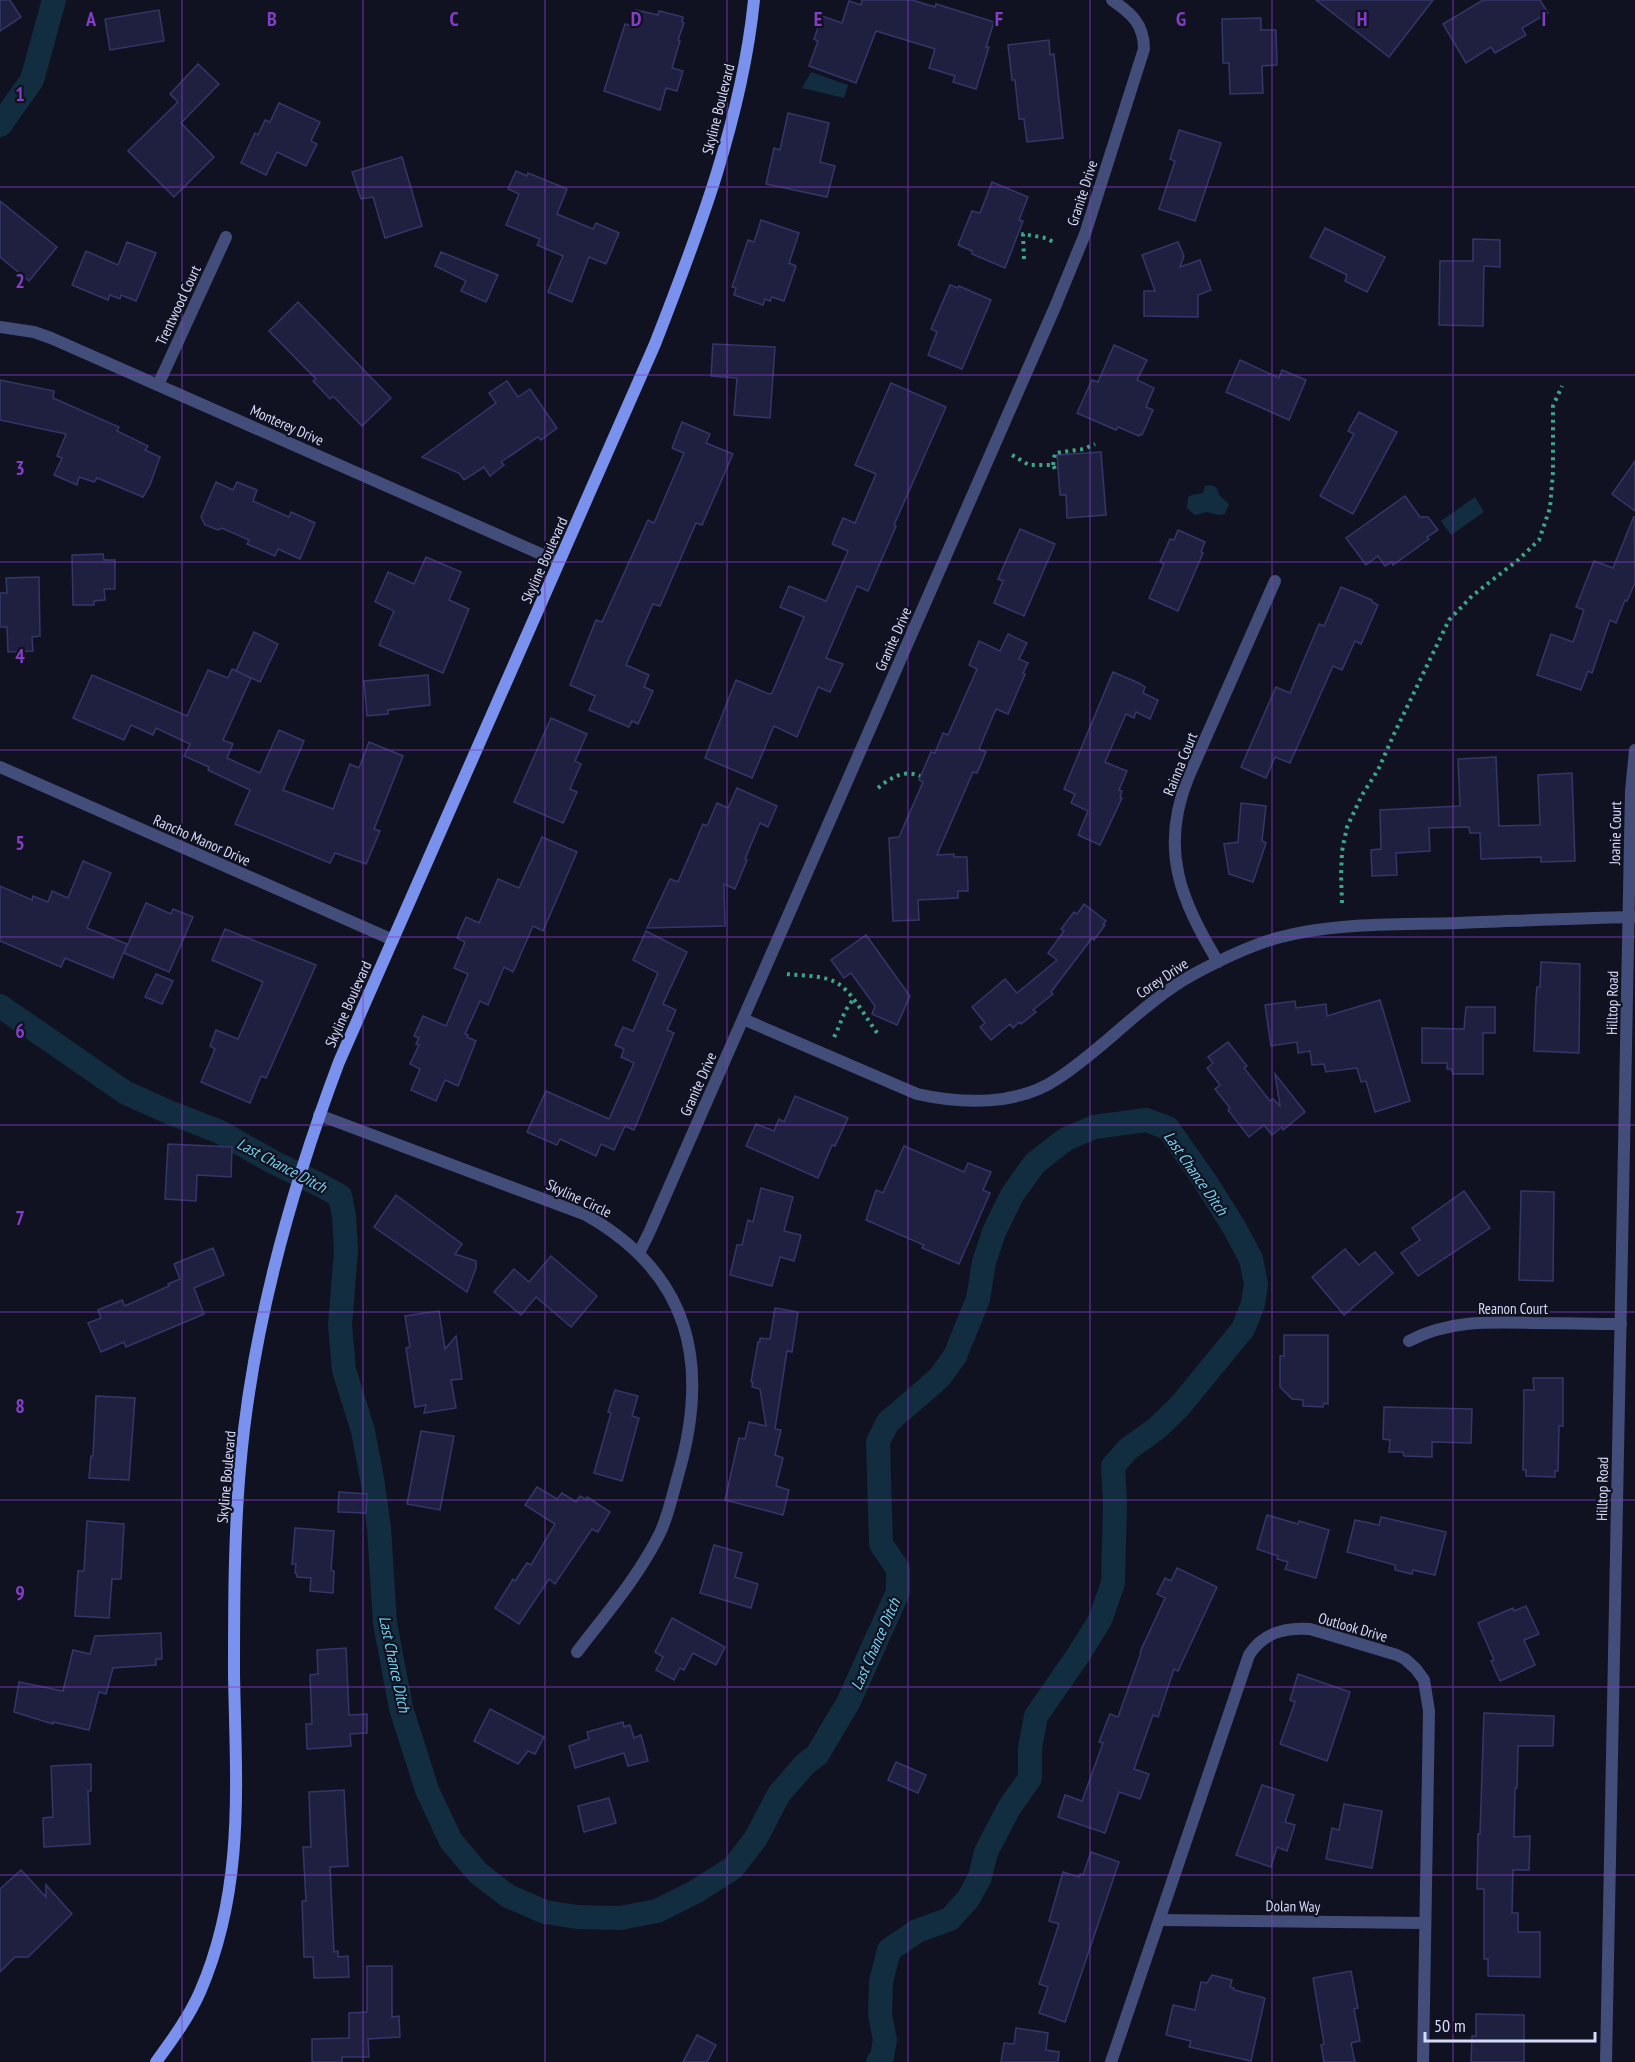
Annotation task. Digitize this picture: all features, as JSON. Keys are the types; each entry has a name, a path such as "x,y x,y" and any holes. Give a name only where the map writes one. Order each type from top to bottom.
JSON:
{"street":[{"name":"Skyline Boulevard","path":"156,2062 200,1993 219,1940 232,1875 237,1818 234,1676 236,1533 244,1436 261,1324 293,1196 339,1062 655,344 702,218 720,162 745,61 754,0"},
{"name":"Granite Drive","path":"639,1253 1073,264 1144,49 1141,27 1129,11 1112,0"},
{"name":"Trentwood Court","path":"158,385 226,237"},
{"name":"Monterey Drive","path":"0,327 34,332 51,338 560,562"},
{"name":"Rainna Court","path":"1218,962 1200,932 1180,888 1174,843 1176,817 1188,778 1275,581"},
{"name":"Joanie Court","path":"1632,917 1630,791 1635,750"},
{"name":"Rancho Manor Drive","path":"0,767 393,940"},
{"name":"Corey Drive","path":"743,1019 917,1094 940,1099 986,1100 1032,1091 1056,1080 1143,1008 1192,975 1276,939 1303,932 1335,929 1632,917"},
{"name":"Hilltop Road","path":"1606,2062 1632,917"},
{"name":"Skyline Circle","path":"319,1115 564,1205 607,1227 639,1253 669,1292 686,1335 691,1357 693,1382 689,1433 668,1510 654,1545 637,1572 577,1653"},
{"name":"Reanon Court","path":"1409,1341 1443,1327 1477,1322 1621,1324"},
{"name":"Outlook Drive","path":"1111,2062 1249,1655 1256,1644 1267,1637 1279,1630 1295,1628 1310,1629 1397,1655 1416,1669 1424,1680 1429,1711 1423,2062"},
{"name":"Dolan Way","path":"1160,1920 1425,1923"}],"path":[{"path":"1024,259 1023,234 1046,238 1055,243"},
{"path":"1342,903 1342,851 1347,827 1362,795 1378,770 1449,620 1472,596 1518,560 1539,540 1550,508 1553,472 1553,406 1562,386"},
{"path":"1012,455 1029,465 1054,467 1055,453 1083,449 1095,444"},
{"path":"878,788 889,778 900,774 920,776"},
{"path":"787,974 819,977 836,982 844,988 878,1034"},
{"path":"834,1036 840,1026 845,1008 853,1000"}],"water":[{"path":"811,72 848,85 844,98 802,88"},
{"path":"1205,486 1216,487 1220,496 1229,504 1225,514 1207,512 1195,515 1187,508 1188,497 1203,493"},
{"path":"1475,497 1484,512 1451,535 1441,521"}],"building":[{"path":"0,0 10,0 21,17 0,31"},
{"path":"862,0 912,0 935,7 936,4 994,22 976,89 953,82 955,76 929,68 935,49 876,31 856,83 809,66 818,41 814,39 822,16 842,23 849,1 861,5"},
{"path":"1316,0 1433,0 1389,57"},
{"path":"1483,0 1540,0 1548,13 1522,28 1526,35 1495,53 1491,47 1466,63 1443,24"},
{"path":"159,10 164,41 110,50 105,19"},
{"path":"636,10 658,15 659,11 683,17 682,22 684,23 672,68 683,71 677,91 666,88 660,110 604,91 625,24 632,26"},
{"path":"1261,18 1261,30 1276,30 1277,65 1262,66 1263,93 1230,94 1229,63 1223,63 1222,19"},
{"path":"1049,40 1050,55 1054,54 1063,138 1027,142 1024,119 1019,119 1008,45"},
{"path":"198,64 219,84 181,123 214,157 174,197 128,151 178,102 170,94"},
{"path":"279,103 320,122 311,141 317,144 306,166 277,152 266,175 241,163 255,133 258,135 265,120 270,122"},
{"path":"788,113 829,123 820,162 835,166 827,197 766,184 774,148 780,150"},
{"path":"1179,130 1221,143 1195,221 1159,209 1175,161 1170,159"},
{"path":"402,157 422,226 385,238 373,197 361,199 352,172"},
{"path":"516,171 527,176 528,173 567,189 557,214 593,229 596,223 619,233 606,264 589,257 572,302 548,292 563,256 537,245 540,239 506,225 519,194 508,189"},
{"path":"992,182 1028,197 1019,220 1023,221 1005,268 972,254 972,251 958,245 972,211 980,213"},
{"path":"0,201 57,247 29,281 0,257"},
{"path":"761,220 799,233 789,263 796,266 784,301 772,297 770,301 765,299 763,305 734,295 736,288 732,287 748,240 754,242"},
{"path":"1325,228 1385,257 1367,292 1345,281 1347,275 1310,257"},
{"path":"1473,239 1500,240 1500,267 1484,266 1483,326 1439,325 1440,261 1473,261"},
{"path":"127,242 156,253 136,301 121,295 120,299 110,295 108,300 72,285 86,251 118,265"},
{"path":"1178,242 1184,256 1180,267 1200,260 1211,290 1198,295 1198,317 1144,316 1144,291 1155,291 1142,255"},
{"path":"441,252 498,275 486,302 461,291 466,281 435,266"},
{"path":"950,285 958,288 959,286 991,300 962,369 928,355 937,332 931,329"},
{"path":"298,302 391,398 362,426 333,396 330,399 313,381 316,379 269,331"},
{"path":"713,344 775,347 770,418 734,415 737,378 711,376"},
{"path":"1114,345 1147,360 1137,380 1154,388 1146,407 1153,410 1142,435 1139,436 1118,427 1116,430 1077,413 1092,380 1098,382"},
{"path":"1240,360 1279,378 1282,370 1306,380 1289,420 1226,392"},
{"path":"0,380 54,391 53,398 119,427 117,431 148,446 145,450 160,457 143,497 97,478 94,482 79,477 77,485 54,475 62,458 57,456 66,434 0,420"},
{"path":"507,381 518,397 530,389 557,428 541,440 538,437 501,462 504,465 490,476 484,467 464,480 459,473 422,457 496,403 489,393"},
{"path":"891,383 946,407 894,525 896,526 868,591 857,586 826,658 843,664 830,692 818,687 797,737 774,726 752,778 705,758 736,680 769,694 772,693 804,617 780,607 789,586 826,601 848,551 832,544 843,518 855,523 876,474 855,465"},
{"path":"1359,412 1397,432 1353,514 1320,496 1354,434 1348,431"},
{"path":"682,422 710,434 706,443 733,454 702,525 696,523 660,606 653,604 626,665 649,675 644,687 653,691 638,724 632,721 629,727 589,710 595,696 570,685 596,620 602,622 648,520 654,523 684,453 672,448"},
{"path":"1101,452 1106,515 1067,518 1066,495 1060,495 1057,455"},
{"path":"1635,461 1635,511 1612,494"},
{"path":"216,482 233,490 237,482 257,490 253,501 289,517 291,512 315,523 300,559 278,549 275,556 247,544 249,540 222,528 218,530 205,525 201,517"},
{"path":"1405,496 1420,517 1428,517 1438,530 1393,565 1392,562 1385,566 1378,556 1366,565 1346,538"},
{"path":"1634,516 1635,583 1616,623 1610,620 1592,673 1588,671 1581,690 1537,675 1551,634 1573,642 1584,610 1576,607 1594,561 1613,568"},
{"path":"1020,529 1055,544 1024,616 994,603 1003,581 998,579"},
{"path":"1178,530 1205,542 1201,552 1203,553 1178,611 1149,598 1164,564 1160,562 1170,539 1174,540"},
{"path":"103,554 104,560 115,560 115,589 104,589 105,600 94,601 94,605 73,605 72,555"},
{"path":"426,557 461,572 449,600 469,609 443,673 379,645 394,611 375,602 388,572 414,584"},
{"path":"39,577 40,636 32,637 33,651 8,652 7,627 0,627 0,593 7,593 6,578"},
{"path":"1341,587 1372,600 1378,605 1361,644 1355,641 1342,670 1333,666 1290,763 1275,757 1266,778 1241,767 1276,687 1290,693 1319,624 1324,626"},
{"path":"254,632 278,644 260,682 236,671"},
{"path":"1008,634 1027,643 1019,659 1028,663 1023,673 1025,674 1008,714 996,709 979,749 986,752 977,773 973,772 937,855 954,854 954,857 967,857 968,891 958,891 958,898 918,900 919,920 893,921 889,838 899,837 923,782 919,780 931,752 935,753 943,733 948,735 977,669 969,665 979,641 1000,651"},
{"path":"232,669 251,678 223,740 233,744 227,758 260,773 279,730 304,741 283,790 333,809 350,764 359,768 369,742 403,756 374,829 380,831 366,864 335,853 330,863 235,824 250,790 184,756 190,744 156,728 153,735 131,725 124,740 73,718 92,675 187,716 208,670 228,678"},
{"path":"1113,672 1139,683 1145,687 1143,693 1158,700 1150,719 1136,712 1134,718 1126,714 1105,762 1127,771 1119,790 1122,791 1120,797 1122,798 1100,845 1078,835 1088,811 1071,803 1075,794 1064,789"},
{"path":"428,675 430,705 388,710 388,714 367,716 364,681"},
{"path":"551,718 587,734 575,761 581,764 570,789 577,792 563,823 514,802"},
{"path":"1496,757 1499,826 1540,825 1538,775 1572,773 1575,861 1541,862 1541,857 1481,859 1480,833 1470,833 1469,827 1429,828 1430,851 1396,853 1397,875 1372,876 1371,850 1381,849 1380,810 1460,806 1458,759"},
{"path":"737,788 777,806 768,827 760,823 735,889 724,884 725,926 647,928 670,879 678,882 703,824 707,826 717,803 728,808"},
{"path":"1241,803 1266,806 1262,841 1266,843 1253,882 1229,874 1224,844 1238,842"},
{"path":"542,837 577,852 543,931 533,926 513,972 504,967 488,1005 480,1001 465,1034 476,1041 458,1086 445,1080 436,1101 411,1090 420,1069 410,1064 419,1045 416,1044 419,1038 414,1036 423,1016 446,1026 468,974 454,968 465,942 457,938 466,917 479,923 498,879 519,888"},
{"path":"83,861 111,873 87,928 127,944 113,978 65,958 61,967 0,941 0,886 32,900 33,896 48,902 52,891 68,898"},
{"path":"146,903 171,914 173,909 193,917 169,972 124,953"},
{"path":"1084,904 1106,921 1103,924 1105,925 1094,940 1092,938 1051,992 1053,994 1033,1010 1036,1012 1013,1028 1010,1024 991,1040 980,1027 985,1023 972,1007 1005,979 1017,993 1057,960 1048,953 1064,931 1061,929 1074,912 1077,914"},
{"path":"225,929 316,965 266,1078 261,1076 250,1103 201,1082 215,1049 210,1046 216,1030 238,1039 263,982 212,960"},
{"path":"646,931 687,952 663,1004 676,1010 667,1030 674,1033 634,1130 625,1126 614,1150 601,1144 596,1156 560,1139 557,1145 527,1132 546,1091 609,1119 634,1063 621,1057 624,1049 615,1045 623,1027 633,1031 658,973 633,960"},
{"path":"866,935 910,996 897,1025 872,1014 875,1006 851,973 844,978 831,960"},
{"path":"1541,962 1580,964 1579,1053 1534,1051 1536,997 1537,987 1540,987"},
{"path":"156,974 173,981 162,1004 145,997"},
{"path":"1380,1000 1410,1101 1375,1112 1366,1081 1361,1082 1357,1068 1326,1072 1324,1064 1312,1065 1310,1051 1298,1053 1297,1042 1271,1046 1265,1005 1295,1001 1296,1008 1326,1004 1327,1016"},
{"path":"1466,1007 1495,1007 1495,1033 1483,1033 1483,1074 1453,1074 1451,1069 1447,1069 1447,1063 1422,1063 1422,1028 1464,1029"},
{"path":"1228,1042 1247,1066 1244,1068 1270,1101 1273,1099 1280,1106 1275,1074 1305,1112 1283,1130 1282,1127 1272,1135 1264,1125 1249,1137 1215,1089 1220,1085 1207,1068 1213,1063 1208,1057"},
{"path":"795,1096 848,1118 835,1146 832,1145 818,1178 746,1146 756,1124 774,1131 779,1119 784,1122"},
{"path":"168,1144 232,1147 231,1177 197,1175 196,1201 165,1199"},
{"path":"904,1146 964,1172 968,1163 991,1172 983,1190 990,1193 959,1264 922,1248 924,1245 866,1220 876,1190 883,1193"},
{"path":"761,1188 793,1197 784,1231 801,1235 794,1261 780,1257 772,1286 730,1275 737,1245 742,1245 748,1220 753,1222"},
{"path":"1464,1191 1490,1228 1418,1276 1401,1253 1420,1240 1412,1228"},
{"path":"1521,1191 1554,1192 1553,1281 1519,1280"},
{"path":"396,1195 462,1244 455,1254 476,1261 476,1268 467,1292 374,1227"},
{"path":"213,1248 224,1275 194,1288 204,1314 126,1347 124,1342 101,1352 88,1323 101,1318 98,1310 122,1300 125,1306 169,1286 168,1284 180,1279 174,1264"},
{"path":"1345,1249 1359,1265 1375,1252 1393,1273 1344,1315 1312,1277"},
{"path":"551,1256 597,1296 571,1327 536,1297 521,1315 494,1292 514,1269 529,1282"},
{"path":"775,1308 798,1312 792,1352 787,1351 775,1429 781,1430 775,1455 783,1458 776,1486 789,1490 783,1515 725,1500 739,1438 745,1439 749,1422 766,1426 760,1389 752,1387 753,1382 751,1382 758,1342 760,1338 770,1339"},
{"path":"439,1311 445,1349 456,1336 462,1379 451,1380 456,1408 424,1413 426,1405 415,1407 406,1348 410,1347 405,1316"},
{"path":"1284,1335 1328,1335 1328,1404 1324,1403 1323,1407 1303,1406 1303,1400 1292,1399 1280,1387 1280,1356 1284,1356"},
{"path":"1533,1378 1563,1378 1563,1426 1559,1426 1558,1471 1555,1471 1555,1477 1526,1476 1526,1470 1523,1470 1524,1390 1534,1390"},
{"path":"615,1390 638,1396 632,1416 639,1418 622,1481 594,1473"},
{"path":"96,1396 135,1398 129,1480 89,1478 91,1456 93,1456"},
{"path":"1384,1407 1472,1409 1471,1443 1432,1442 1432,1457 1404,1456 1403,1452 1389,1452 1390,1440 1383,1439"},
{"path":"421,1431 454,1436 440,1510 407,1504"},
{"path":"537,1487 557,1499 562,1493 576,1502 580,1496 587,1500 587,1497 610,1512 598,1532 592,1529 555,1584 549,1579 519,1624 495,1608 513,1579 515,1581 527,1563 531,1565 555,1524 525,1505"},
{"path":"339,1492 367,1494 366,1513 338,1512"},
{"path":"1267,1515 1329,1530 1316,1578 1285,1569 1288,1562 1257,1549"},
{"path":"1381,1517 1446,1532 1435,1575 1413,1570 1412,1574 1395,1570 1395,1565 1347,1552 1355,1520 1379,1525"},
{"path":"87,1521 124,1524 121,1579 112,1579 109,1618 75,1616 78,1571 84,1571"},
{"path":"295,1528 334,1531 331,1570 334,1571 333,1593 310,1591 311,1578 297,1577 296,1564 292,1564"},
{"path":"714,1545 742,1553 735,1577 758,1584 751,1608 700,1593"},
{"path":"1177,1568 1217,1587 1178,1671 1174,1669 1158,1717 1153,1715 1134,1769 1149,1774 1140,1799 1119,1792 1105,1833 1058,1817 1065,1795 1082,1801 1103,1743 1099,1742 1110,1714 1118,1717 1140,1652 1165,1598 1157,1594 1165,1578 1171,1581"},
{"path":"1526,1606 1539,1634 1524,1640 1535,1665 1500,1681 1491,1661 1494,1660 1478,1623 1513,1608 1514,1611"},
{"path":"672,1618 725,1647 716,1665 693,1653 684,1670 680,1668 674,1680 656,1670 663,1657 655,1652"},
{"path":"161,1633 162,1659 156,1659 156,1665 113,1668 106,1694 99,1692 89,1730 53,1722 53,1724 14,1712 19,1682 63,1691 73,1650 90,1654 95,1636"},
{"path":"346,1648 349,1715 367,1714 367,1733 350,1734 351,1746 307,1749 306,1724 312,1724 310,1675 318,1674 317,1650"},
{"path":"1298,1674 1350,1692 1327,1761 1280,1744 1295,1702 1290,1700"},
{"path":"490,1709 544,1737 535,1754 528,1751 518,1764 474,1741"},
{"path":"1484,1713 1554,1716 1553,1746 1518,1746 1517,1788 1515,1788 1514,1837 1530,1836 1529,1870 1513,1870 1512,1913 1518,1913 1518,1932 1540,1932 1540,1977 1488,1976 1488,1959 1484,1959 1484,1889 1477,1889"},
{"path":"623,1722 624,1727 630,1725 634,1738 641,1735 648,1761 628,1766 624,1753 575,1768 569,1746 589,1739 587,1732"},
{"path":"896,1762 926,1775 918,1793 888,1780"},
{"path":"91,1764 91,1791 88,1791 90,1844 44,1847 43,1818 53,1817 51,1766"},
{"path":"1262,1785 1294,1795 1285,1822 1295,1825 1287,1851 1277,1847 1271,1867 1236,1855"},
{"path":"344,1790 348,1866 330,1867 334,1952 338,1951 338,1957 348,1956 349,1977 314,1978 313,1957 304,1957 302,1901 306,1901 303,1847 311,1847 309,1792"},
{"path":"609,1798 616,1823 584,1832 578,1806"},
{"path":"1344,1804 1382,1811 1372,1868 1326,1859 1332,1828 1339,1830"},
{"path":"1091,1852 1119,1862 1065,2022 1039,2013 1048,1987 1039,1984 1059,1924 1049,1921 1063,1872 1079,1877 1080,1874 1083,1875"},
{"path":"21,1870 46,1897 46,1885 72,1914 28,1957 15,1957 0,1972 0,1889"},
{"path":"367,1966 392,1966 392,2017 399,2016 400,2037 368,2039 369,2057 342,2057 342,2062 312,2062 312,2039 349,2038 349,2013 367,2012"},
{"path":"1351,1971 1358,2008 1354,2009 1360,2041 1351,2043 1355,2062 1324,2062 1321,2045 1324,2044 1313,1978"},
{"path":"1212,1975 1232,1980 1230,1987 1234,1990 1265,1998 1251,2061 1189,2047 1191,2041 1166,2035 1173,2005 1195,2010 1201,1982 1207,1983"},
{"path":"1476,2014 1524,2015 1524,2062 1471,2062 1472,2036 1476,2036"},
{"path":"1016,2028 1048,2033 1046,2050 1059,2052 1058,2062 1001,2062 1004,2043 1014,2044"},
{"path":"697,2035 716,2045 707,2062 683,2062"}],"waterway":[{"name":"Last Chance Ditch","path":"0,125 32,80 54,0"},
{"name":"Last Chance Ditch","path":"0,1006 126,1093 218,1131 340,1196 344,1216 346,1251 340,1325 344,1370 363,1431 372,1478 379,1528 385,1623 401,1708 427,1790 451,1841 478,1873 508,1896 545,1912 577,1917 620,1918 657,1911 695,1892 733,1868 756,1838 779,1794 805,1764 817,1755 848,1703 898,1592 898,1569 881,1544 878,1442 888,1422 939,1378 955,1356 978,1299 984,1262 994,1232 1012,1195 1035,1163 1066,1139 1094,1127 1146,1120 1168,1128 1205,1181 1251,1259 1256,1284 1253,1304 1243,1329 1179,1407 1156,1429 1128,1449 1113,1466 1115,1503 1113,1583 1100,1620 1036,1716 1030,1748 1030,1778 1009,1808 986,1852 980,1877 968,1899 950,1919 917,1931 889,1950 881,1982 880,2015 885,2040 882,2057 878,2062"}]}
